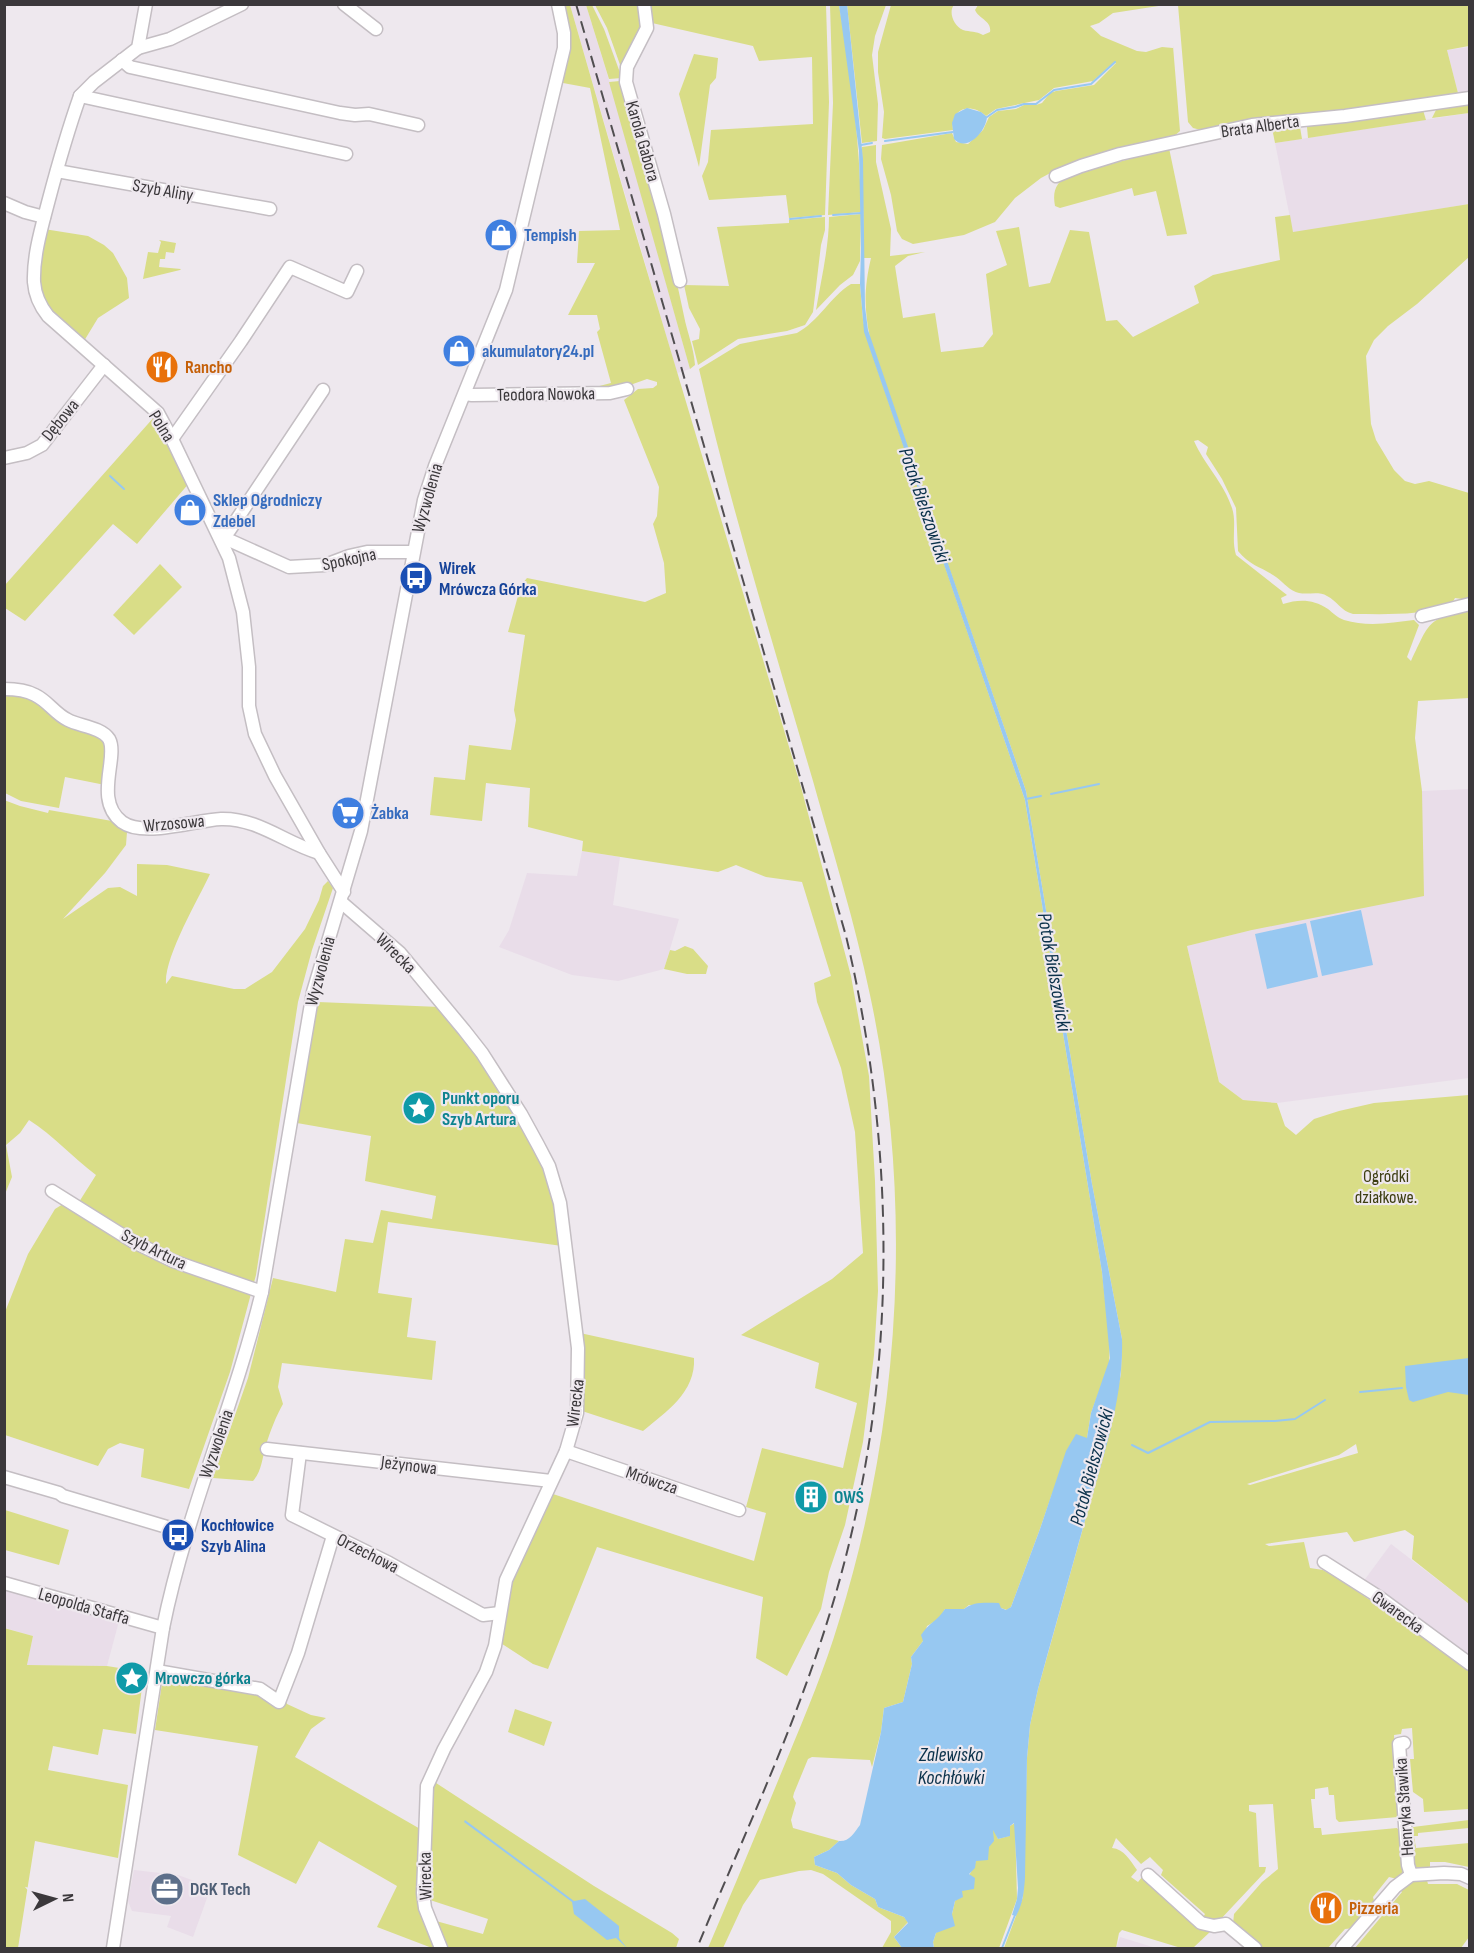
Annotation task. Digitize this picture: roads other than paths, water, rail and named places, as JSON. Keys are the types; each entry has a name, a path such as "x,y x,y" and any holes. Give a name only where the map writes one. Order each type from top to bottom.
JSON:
{"street":[{"path":"138,48 146,4"},
{"path":"80,96 138,48 170,39 243,4"},
{"path":"344,4 376,29"},
{"name":"Wyzwolenia","path":"113,1948 171,1589 252,1336 262,1292 306,1027 320,964 351,869 368,803 413,552 430,481 506,290 564,48 564,33 558,4"},
{"name":"Karola Gabora","path":"644,4 647,28 627,67 626,82 664,214 680,280"},
{"path":"122,60 130,68 340,113 369,114 418,125"},
{"path":"80,96 346,154"},
{"name":"Polna","path":"80,96 44,217 35,261 34,282 40,307 158,413 172,439 229,558 243,612 249,667 249,706 255,734 264,755 342,897"},
{"name":"Brata Alberta","path":"1056,176 1120,154 1252,125 1345,116 1470,98"},
{"name":"Szyb Aliny","path":"57,171 270,209"},
{"path":"4,203 44,217"},
{"path":"172,439 290,267 347,291 357,271"},
{"name":"Dębowa","path":"4,458 27,453 42,445 104,365"},
{"name":"Teodora Nowoka","path":"465,394 472,396 610,393 627,389"},
{"path":"220,536 229,531 323,390"},
{"name":"Spokojna","path":"220,536 289,567 325,565 367,552 413,552"},
{"path":"1422,616 1470,604"},
{"name":"Wrzosowa","path":"4,689 16,689 37,696 66,720 103,734 108,739 111,747 109,800 114,814 122,822 130,826 168,827 221,819 240,820 271,830 319,854"},
{"name":"Wirecka","path":"342,897 400,953 464,1030 482,1053 525,1120 549,1166 563,1220 578,1348 577,1413 566,1451 506,1580 495,1646 486,1672 444,1749 427,1786 423,1893 425,1908 441,1948"},
{"name":"Szyb Artura","path":"52,1191 132,1241 173,1261 262,1292"},
{"name":"Jeżynowa","path":"267,1449 551,1481"},
{"name":"Mrówcza","path":"566,1451 738,1510"},
{"name":"Orzechowa","path":"300,1453 292,1515 389,1563 483,1615 500,1613"},
{"path":"4,1477 188,1533"},
{"path":"157,1671 260,1689 279,1702 298,1653 333,1536"},
{"name":"Gwarecka","path":"1324,1562 1379,1597 1470,1664"},
{"name":"Leopolda Staffa","path":"4,1584 163,1629"},
{"name":"Henryka Sławika","path":"1404,1743 1399,1744 1408,1865 1411,1875"},
{"path":"1342,1948 1395,1887 1411,1875 1444,1872 1461,1874 1470,1878"},
{"path":"1148,1875 1201,1923 1214,1926 1226,1924 1255,1948"}],"water":[{"name":"Zalewisko Kochłówki","path":"847,4 863,159 865,307 868,330 1026,791 1092,1184 1122,1339 1120,1382 1106,1449 1038,1689 1030,1725 1027,1758 1025,1878 1020,1907 1016,1916 1012,1915 1018,1888 1014,1823 1010,1826 1010,1836 998,1839 993,1830 994,1841 989,1847 988,1860 976,1861 975,1868 969,1874 975,1878 974,1889 962,1891 963,1897 955,1901 952,1914 955,1926 936,1933 934,1948 902,1948 894,1937 908,1923 904,1917 878,1907 875,1899 851,1885 837,1873 815,1865 814,1857 848,1838 860,1825 881,1732 884,1708 903,1702 912,1664 911,1657 923,1641 921,1635 924,1631 945,1609 964,1609 985,1603 999,1603 1001,1608 1006,1610 1011,1607 1066,1451 1076,1434 1087,1438 1091,1413 1110,1358 1102,1272 1025,800 864,332 860,284 859,151 839,5"},
{"path":"967,108 981,112 987,117 986,123 980,134 970,142 959,143 954,139 952,123 955,114"},
{"path":"1361,910 1373,965 1322,976 1310,921"},
{"path":"1306,923 1318,977 1267,989 1255,934"},
{"path":"1469,1358 1469,1395 1448,1392 1413,1402 1409,1400 1405,1366"},
{"path":"465,1820 574,1901 585,1899 619,1926 619,1938 627,1948 616,1938 607,1940 574,1914 572,1902 464,1822"}],"waterway":[{"path":"987,117 997,110 1024,104 1036,104 1054,90 1091,84 1115,62"},
{"path":"885,141 953,132"},
{"path":"861,145 872,143"},
{"path":"833,215 862,213"},
{"path":"790,219 821,216"},
{"path":"110,476 124,489"},
{"path":"1051,794 1099,784"},
{"path":"1026,799 1041,796"},
{"path":"1360,1392 1402,1388"},
{"path":"1132,1445 1148,1453 1210,1422 1295,1419 1325,1400"},
{"name":"Potok Bielszowicki","path":"1002,1948 1015,1915"}],"railway":[{"path":"576,4 846,936 863,1020 875,1106 882,1191 883,1277 879,1363 868,1448 852,1533 829,1616 800,1701 697,1948"}],"place":[{"name":"Tempish","path":"501,235"},
{"name":"akumulatory24.pl","path":"459,351"},
{"name":"Rancho","path":"162,367"},
{"name":"Sklep Ogrodniczy Zdebel","path":"190,510"},
{"name":"Wirek Mrówcza Górka","path":"416,578"},
{"name":"Żabka","path":"348,813"},
{"name":"Punkt oporu Szyb Artura","path":"419,1108"},
{"name":"OWŚ","path":"811,1497"},
{"name":"Kochłowice Szyb Alina","path":"178,1535"},
{"name":"Mrowczo górka","path":"132,1678"},
{"name":"DGK Tech","path":"167,1889"},
{"name":"Pizzeria","path":"1326,1908"}],"park label":[{"name":"Ogródki działkowe.","path":"1386,1186"}]}
